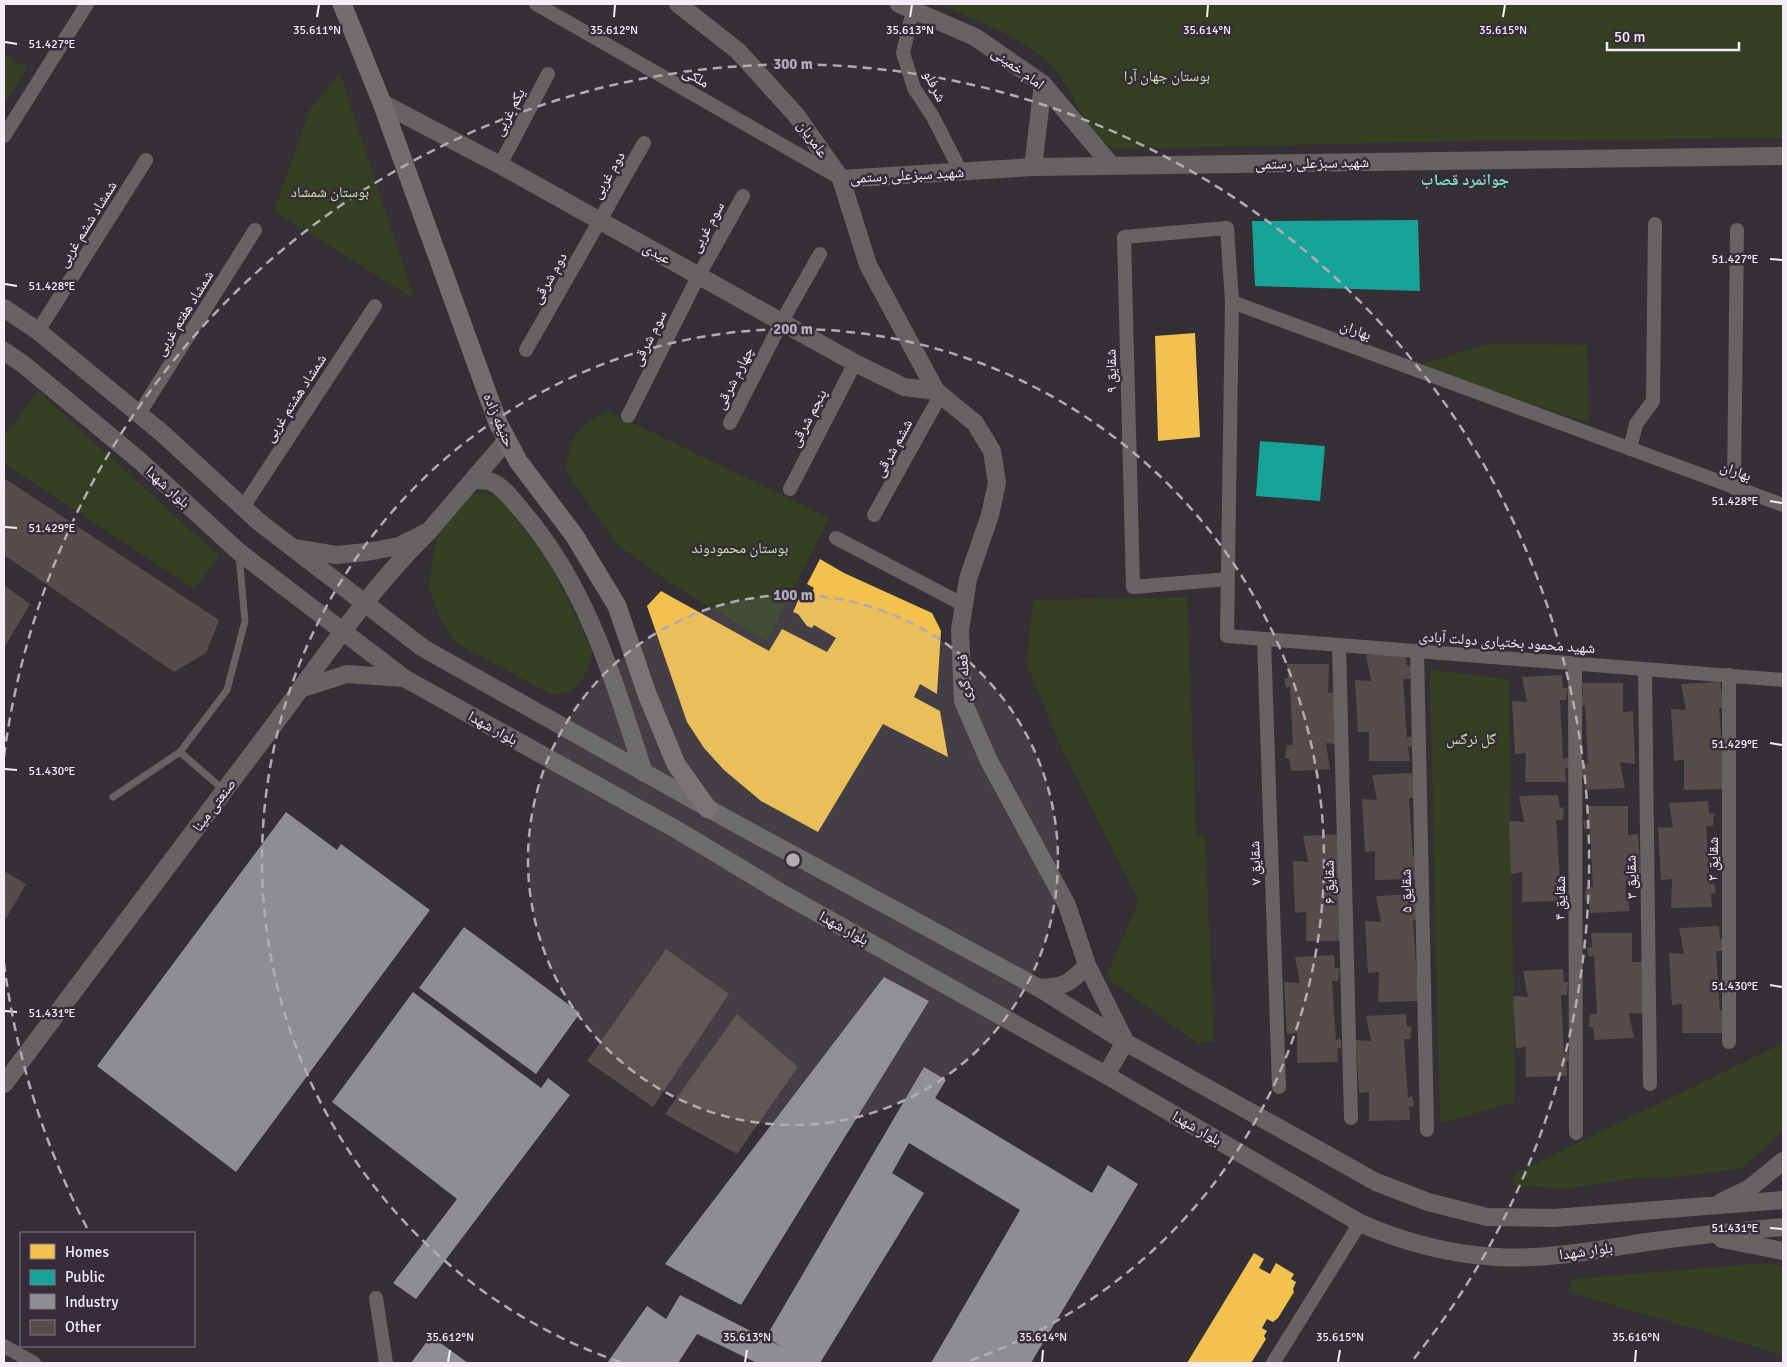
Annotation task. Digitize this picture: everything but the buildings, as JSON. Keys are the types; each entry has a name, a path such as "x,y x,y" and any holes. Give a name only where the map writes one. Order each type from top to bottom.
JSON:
{"main road":[{"name":"حنیفه زاده","path":"342,4 382,103 498,423 518,461 574,535 617,606 647,694 676,764 708,808"}],"street":[{"path":"4,136 87,4"},
{"name":"ملکی","path":"536,4 841,179"},
{"name":"عامریان","path":"678,4 738,51 796,116 841,179 868,265 938,394"},
{"name":"امام خمینی","path":"906,7 975,37 1043,84 1112,166"},
{"name":"شرفلو","path":"906,7 903,52 914,88 933,117 961,172"},
{"name":"یکم غربی","path":"500,165 548,74"},
{"path":"1032,168 1043,84"},
{"name":"عیدی","path":"382,103 500,165 856,363 904,387 938,394"},
{"name":"دوم غربی","path":"600,222 644,143"},
{"name":"شهید سبزعلی رستمی","path":"841,179 1032,168 1112,166 1783,156"},
{"name":"شمشاد ششم غربی","path":"38,331 146,160"},
{"name":"سوم غربی","path":"699,275 743,196"},
{"name":"دوم شرقی","path":"526,350 600,222"},
{"path":"1630,449 1636,424 1653,401 1655,224"},
{"name":"شقایق ۹","path":"1228,579 1133,587 1124,236 1227,228 1232,302"},
{"name":"شمشاد هفتم غربی","path":"139,414 255,230"},
{"path":"1734,488 1737,230"},
{"name":"چهارم شرقی","path":"730,423 782,321 820,254"},
{"name":"سوم شرقی","path":"628,416 699,275"},
{"path":"1228,579 1232,302"},
{"name":"بهاران","path":"1232,302 1783,505"},
{"name":"شمشاد هشتم غربی","path":"243,507 375,306"},
{"path":"4,308 38,331 139,414 243,507 293,548 362,603 424,648 644,773 1038,988 1125,1042 1376,1182 1428,1202 1487,1217 1544,1218 1783,1200"},
{"name":"بلوار شهدا","path":"4,351 23,364 139,460 239,552 404,678 679,831 780,892 1106,1075 1360,1224 1391,1237 1441,1250 1496,1257 1553,1256 1699,1235 1783,1227"},
{"name":"پنجم شرقی","path":"790,488 856,363"},
{"name":"ششم شرقی","path":"874,515 938,394"},
{"name":"فعله گری","path":"938,394 955,405 975,423 992,451 997,483 990,515 968,579 960,630 963,701 988,759 1068,904 1087,965 1125,1042"},
{"name":"صنعتی مینا","path":"4,1084 303,688 362,603 395,565 429,531 507,440"},
{"path":"473,480 491,482 504,490 532,523 568,577 593,624 644,773"},
{"path":"293,548 336,555 367,552 399,546 429,531"},
{"path":"836,538 964,605"},
{"name":"شهید محمود بختیاری دولت آبادی","path":"1228,579 1227,636 1783,680"},
{"name":"شقایق ۷","path":"1264,639 1279,1087"},
{"name":"شقایق ۶","path":"1339,645 1351,1118"},
{"name":"شقایق ۵","path":"1417,651 1427,1130"},
{"name":"شقایق ۴","path":"1575,664 1576,1133"},
{"name":"شقایق ۳","path":"1645,669 1650,1084"},
{"path":"303,688 347,674 404,678"},
{"name":"شقایق ۲","path":"1729,675 1729,1042"},
{"path":"1038,988 1061,987 1074,979 1087,965"},
{"path":"1106,1075 1125,1042"},
{"path":"1712,1206 1750,1188 1783,1161"},
{"path":"1273,1363 1360,1224"},
{"path":"1699,1235 1783,1251"},
{"path":"376,1298 386,1363"},
{"path":"4,1346 34,1363"}],"lane":[{"path":"113,796 180,752 227,690 245,621 239,552"},
{"path":"180,752 225,791"}],"green space":[{"name":"بوستان جهان آرا","path":"939,4 1783,4 1783,138 1466,141 1115,149 1095,133 1060,76 1041,56 1028,46 999,30"},
{"path":"4,54 27,68 4,105"},
{"name":"بوستان شمشاد","path":"340,73 414,299 274,211 310,110"},
{"path":"1488,344 1587,345 1589,423 1473,385 1422,364"},
{"path":"38,391 219,556 195,589 4,463 4,437"},
{"name":"بوستان محمودوند","path":"608,411 829,518 767,641 670,583 617,544 565,470 570,448 576,434 588,422"},
{"path":"469,493 500,496 550,564 592,650 588,668 581,682 571,691 552,695 455,642 441,620 429,588 433,553 440,531"},
{"path":"1187,597 1196,835 1205,835 1214,1042 1197,1043 1106,977 1139,901 1062,749 1027,664 1033,600"},
{"name":"گل نرگس","path":"1430,670 1509,679 1515,1102 1440,1123"},
{"path":"1783,1043 1783,1129 1762,1151 1740,1169 1676,1177 1635,1178 1565,1189 1513,1185 1514,1174"},
{"path":"1766,1263 1783,1267 1783,1355 1569,1292 1572,1279"}],"district":[{"name":"جوانمرد قصاب","path":"1465,179"}]}
